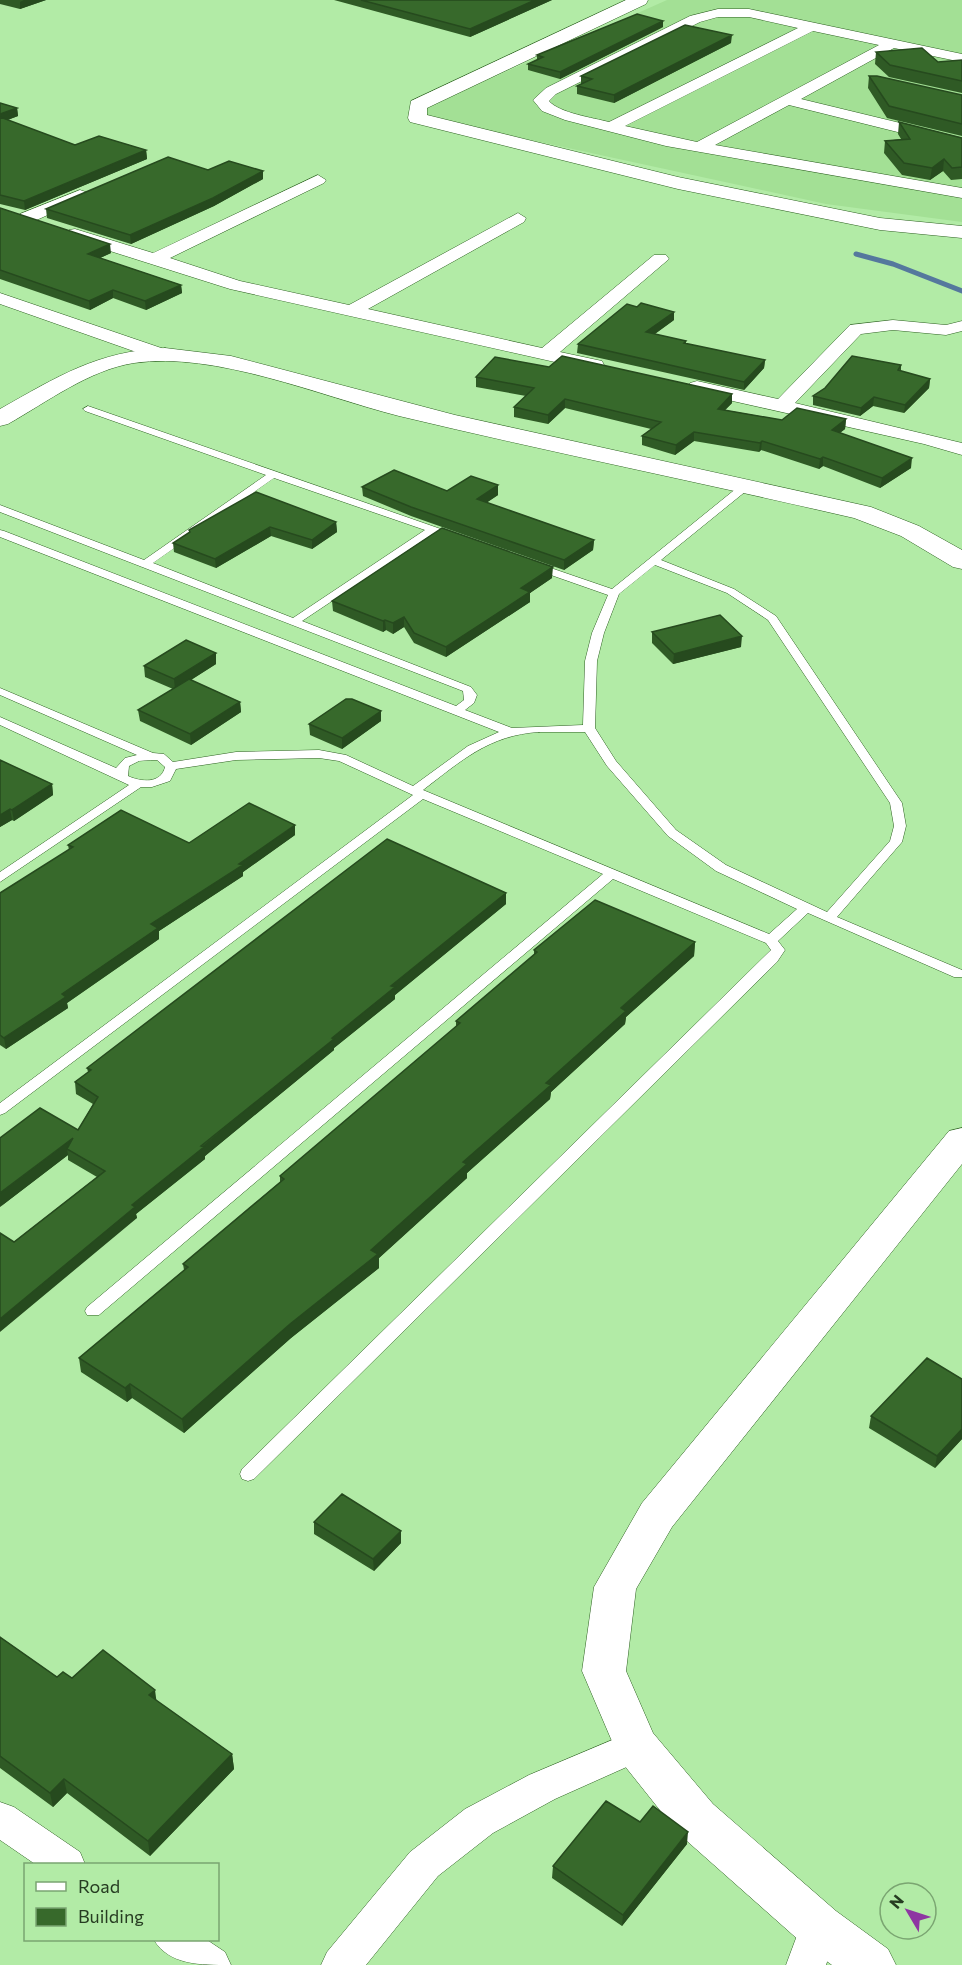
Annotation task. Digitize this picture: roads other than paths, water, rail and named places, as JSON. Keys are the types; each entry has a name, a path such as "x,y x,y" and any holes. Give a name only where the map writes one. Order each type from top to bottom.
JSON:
{"street":[{"path":"640,0 418,105 417,118 678,183 880,224 962,232"},
{"path":"698,2 962,58"},
{"path":"749,13 718,14 695,19 551,91 541,100 547,108 610,128 698,148 962,192"},
{"path":"610,128 812,26"},
{"path":"698,148 891,44"},
{"path":"838,72 861,77"},
{"path":"787,100 962,142"},
{"path":"153,260 318,180"},
{"path":"98,188 17,215 236,285 614,369"},
{"path":"351,311 518,218"},
{"path":"546,354 660,259"},
{"path":"0,298 163,355"},
{"path":"782,406 856,329 893,325 946,330 962,326"},
{"path":"0,419 87,372 110,362 135,356 163,355 237,365 396,408 862,512 909,531 962,561"},
{"path":"681,384 960,447"},
{"path":"871,1965 813,1946 696,1819 636,1746 604,1671 615,1587 657,1515 962,1140"},
{"path":"341,1965 424,1864 479,1821 542,1787 636,1746"},
{"path":"0,1819 65,1863"},
{"path":"175,1941 211,1965"}],"lane":[{"path":"88,409 464,541"},
{"path":"145,564 273,474"},
{"path":"747,485 614,593 598,633 591,661 589,728 611,764 672,833 721,868 806,908 959,974"},
{"path":"0,508 467,689 471,695 470,701 458,710"},
{"path":"294,622 432,530"},
{"path":"0,532 512,732"},
{"path":"653,561 734,591 755,603 772,618 896,803 900,826 896,842 830,917"},
{"path":"528,563 614,593"},
{"path":"0,691 151,756 160,757 171,766 236,756 320,754 342,758 771,940 777,950 772,959 248,1474"},
{"path":"0,721 121,775 127,781 138,784 160,781 170,774 171,766"},
{"path":"0,1110 473,749 512,732 589,728"},
{"path":"121,775 123,765 128,761 151,756"},
{"path":"0,878 138,784"},
{"path":"93,1311 611,874"},
{"path":"771,940 806,908"}],"waterway":[{"path":"856,254 893,264 962,291"}]}
